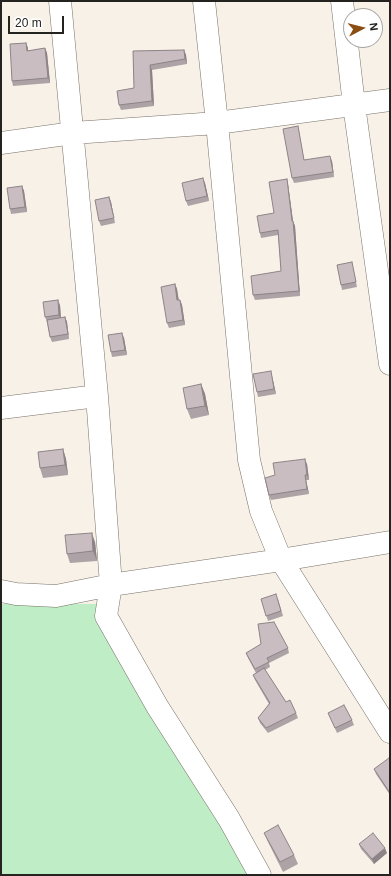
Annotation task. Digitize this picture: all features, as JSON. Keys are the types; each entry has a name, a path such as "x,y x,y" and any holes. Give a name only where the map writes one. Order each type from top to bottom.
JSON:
{"street":[{"path":"60,1 97,396 111,585 106,616 157,706 229,819 260,875"},
{"path":"204,1 217,123 248,460 261,511 281,560 390,732"},
{"path":"342,1 354,105 390,364"},
{"path":"1,143 73,133 217,123 390,100"},
{"path":"1,408 97,396"},
{"path":"1,591 16,594 56,596 111,585 390,542"}],"green space":[{"path":"1,604 96,604 258,875 1,875"}],"building":[{"path":"26,43 27,51 45,48 48,78 12,81 10,44"},
{"path":"184,50 185,59 150,65 152,101 119,105 117,91 134,88 133,51"},
{"path":"298,126 304,160 330,156 333,172 292,178 283,129"},
{"path":"203,178 207,196 186,201 182,183"},
{"path":"287,179 293,221 299,291 253,295 251,276 281,271 278,230 260,233 257,216 274,213 269,182"},
{"path":"22,186 25,207 10,209 7,188"},
{"path":"109,197 114,218 99,221 95,200"},
{"path":"352,262 356,282 341,285 337,265"},
{"path":"175,284 177,300 180,300 183,320 167,323 161,287"},
{"path":"58,300 59,315 45,317 43,302"},
{"path":"65,317 68,334 50,337 47,320"},
{"path":"122,333 125,350 111,352 108,335"},
{"path":"271,371 274,389 257,392 253,374"},
{"path":"201,384 205,406 187,409 183,388"},
{"path":"63,449 65,465 40,468 38,452"},
{"path":"305,459 307,489 269,495 265,478 275,475 273,463"},
{"path":"92,533 93,551 67,554 65,535"},
{"path":"276,594 281,611 266,616 261,599"},
{"path":"274,622 288,648 267,658 269,662 255,669 246,653 261,644 258,624"},
{"path":"264,668 286,702 290,700 296,713 266,728 258,718 270,703 253,675"},
{"path":"344,705 352,720 335,728 328,713"},
{"path":"389,758 390,759 390,793 374,769"},
{"path":"278,825 294,855 280,862 264,833"},
{"path":"373,833 385,848 372,859 359,844"}]}
